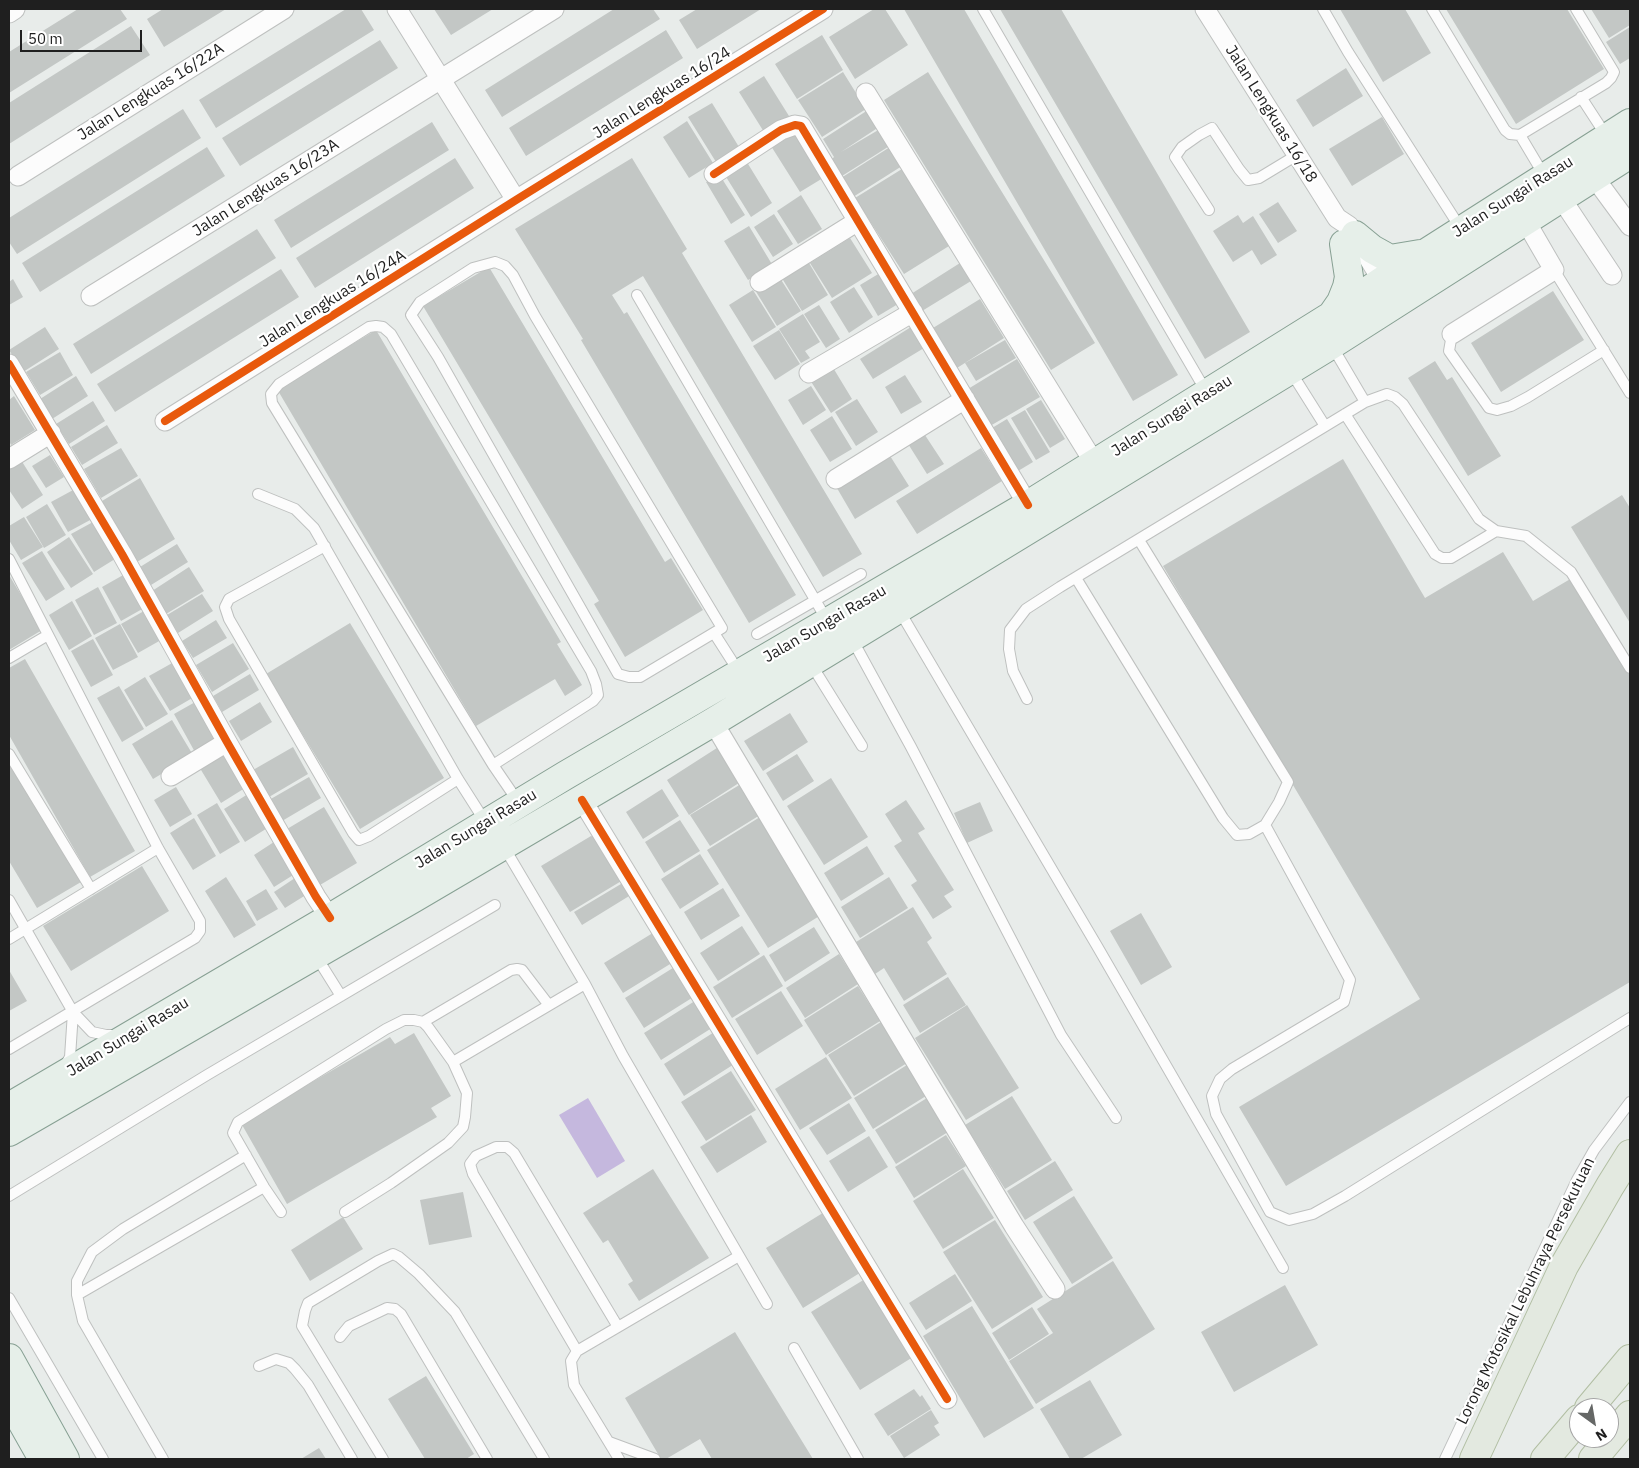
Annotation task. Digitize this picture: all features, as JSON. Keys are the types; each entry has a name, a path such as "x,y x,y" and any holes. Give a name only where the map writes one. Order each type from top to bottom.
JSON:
{"highway":[{"path":"1474,1459 1564,1266 1630,1154"},
{"path":"1597,1398 1630,1359"},
{"path":"1593,1459 1630,1415"},
{"path":"1545,1459 1569,1431"}],"main road":[{"name":"Jalan Sungai Rasau","path":"13,1125 57,1079 330,918 519,803 740,674 822,611 1028,505 1331,316 1383,296 1525,220 1553,187 1607,137 1630,123"},
{"name":"Jalan Sungai Rasau","path":"13,1125 315,955 714,722 1290,370 1331,344 1451,237 1553,187 1594,177 1630,154"},
{"path":"1345,232 1390,260 1416,256 1451,237"},
{"path":"1331,316 1341,302 1349,277 1345,232"},
{"path":"9,1358 65,1459"},
{"path":"9,1399 43,1459"}],"street":[{"path":"9,13 15,9"},
{"name":"Jalan Lengkuas 16/22A","path":"18,176 284,9"},
{"path":"397,9 516,200"},
{"name":"Jalan Lengkuas 16/23A","path":"91,296 554,9"},
{"name":"Jalan Lengkuas 16/24","path":"516,200 823,9"},
{"name":"Jalan Lengkuas 16/18","path":"1206,9 1383,296"},
{"path":"866,93 1095,464"},
{"path":"714,174 781,130 795,125 801,126 1028,505"},
{"path":"1594,177 1630,226"},
{"path":"1553,187 1612,275"},
{"name":"Jalan Lengkuas 16/24A","path":"165,421 516,200"},
{"path":"1452,334 1554,270 1525,220"},
{"path":"760,282 858,221"},
{"path":"809,373 913,312"},
{"path":"9,364 122,554 330,918"},
{"path":"836,479 965,399"},
{"path":"9,459 51,433"},
{"path":"714,722 1009,1217 1056,1290"},
{"path":"171,776 228,742"},
{"path":"582,800 948,1399"}],"lane":[{"path":"983,9 1208,394"},
{"path":"1323,9 1451,237"},
{"path":"1432,9 1506,130 1510,134 1520,135 1612,78 1614,72 1576,9"},
{"path":"1581,96 1607,137"},
{"path":"1209,210 1175,157 1182,147 1199,135 1212,128 1248,180 1259,178 1297,155"},
{"path":"1520,135 1553,187"},
{"path":"495,262 505,266 513,275 535,316 722,628 714,633 640,678 618,674 438,357 411,314 420,302 473,268 495,262"},
{"path":"1554,270 1630,393"},
{"path":"637,295 822,611"},
{"path":"493,765 594,701 598,694 596,684 592,671 391,334 383,327 376,326 369,328 279,384 271,394 272,403 493,765 519,803"},
{"path":"1452,334 1450,351 1489,408 1497,410 1511,406 1604,350"},
{"path":"1331,344 1365,402"},
{"path":"1290,370 1325,426"},
{"path":"1028,699 1014,671 1009,649 1010,630 1026,609 1365,402 1387,394 1395,397 1403,404 1479,519 1496,531 1526,536 1571,572 1630,668"},
{"path":"1345,414 1435,554 1442,558 1451,558 1496,531"},
{"path":"258,494 295,509 314,528 458,779 486,823"},
{"path":"1076,578 1223,818 1237,835 1249,834 1265,825 1288,782 1140,540"},
{"path":"326,546 229,599 225,607 228,619 353,833 359,840 369,836 458,779"},
{"path":"9,559 158,848 200,921 200,931 195,938 9,1049"},
{"path":"757,634 822,611 860,574"},
{"path":"899,609 1283,1268"},
{"path":"714,633 740,674"},
{"path":"9,658 48,635"},
{"path":"851,638 1061,1035 1116,1118"},
{"path":"811,663 862,746"},
{"path":"9,754 91,889"},
{"path":"1265,825 1350,980 1344,1002 1232,1069 1220,1079 1212,1096 1216,1114 1270,1212 1290,1220 1313,1214 1345,1196 1630,1018"},
{"path":"504,846 585,984 623,1056 767,1304"},
{"path":"9,939 158,848"},
{"path":"9,900 73,1012 92,1032 106,1035 130,1036"},
{"path":"9,1196 495,904"},
{"path":"315,955 340,996"},
{"path":"423,1022 511,970 517,969 522,970 548,1004"},
{"path":"453,1062 548,1004 585,984"},
{"path":"57,1079 70,1057 73,1012"},
{"path":"281,1212 264,1187 233,1133 238,1122 386,1029 404,1020 423,1022 453,1062 467,1093 466,1117 463,1127 448,1143 391,1183 344,1212"},
{"name":"Lorong Motosikal Lebuhraya Persekutuan","path":"1445,1459 1577,1180 1594,1150 1630,1102"},
{"path":"577,1351 473,1174 470,1164 476,1156 496,1147 507,1147 514,1153 618,1327"},
{"path":"163,1459 83,1321 76,1295 77,1281 92,1252 123,1229 246,1155"},
{"path":"76,1295 264,1187"},
{"path":"383,1459 302,1326 304,1311 308,1304 378,1261 393,1254 418,1274 455,1312 544,1459"},
{"path":"619,1459 574,1386 571,1361 577,1351 739,1256"},
{"path":"9,1298 104,1459"},
{"path":"340,1337 349,1326 387,1308 395,1309 400,1314 487,1459"},
{"path":"794,1348 858,1459"},
{"path":"259,1366 276,1359 289,1363 308,1385 352,1459"},
{"path":"609,1442 655,1459"}],"shaded area":[{"path":"588,1098 625,1161 597,1178 559,1115"}],"building":[{"path":"78,9 120,9 127,19 9,93 9,52"},
{"path":"163,9 226,9 164,47 147,19"},
{"path":"346,9 361,9 374,30 216,128 199,100"},
{"path":"434,9 493,9 451,35"},
{"path":"614,9 653,9 660,19 502,117 485,90"},
{"path":"697,9 761,9 697,49 679,20"},
{"path":"874,9 885,9 908,45 855,79 829,37"},
{"path":"904,9 964,9 1178,375 1133,401"},
{"path":"1000,9 1061,9 1250,332 1205,359"},
{"path":"1340,9 1405,9 1431,53 1383,82"},
{"path":"1446,9 1567,9 1604,69 1516,124"},
{"path":"1591,9 1630,9 1630,25 1609,38"},
{"path":"131,26 150,55 9,144 9,103"},
{"path":"1630,27 1630,58 1620,64 1606,42"},
{"path":"666,30 683,58 526,156 509,128"},
{"path":"822,35 843,70 797,99 775,64"},
{"path":"380,40 398,68 240,166 222,138"},
{"path":"1346,68 1363,96 1313,127 1296,100"},
{"path":"843,72 866,109 822,137 798,100"},
{"path":"928,72 1095,343 1051,370 884,100"},
{"path":"764,76 789,116 764,132 739,92"},
{"path":"712,103 739,147 716,162 688,117"},
{"path":"183,109 201,138 17,254 9,242 9,218"},
{"path":"868,110 879,127 841,152 880,129 891,145 842,176 832,159 834,157 823,139"},
{"path":"1382,117 1404,154 1352,186 1329,149"},
{"path":"687,121 713,163 689,178 663,137"},
{"path":"432,122 449,150 291,248 274,220"},
{"path":"793,132 823,178 800,192 771,146"},
{"path":"207,147 225,176 40,292 22,263"},
{"path":"890,147 902,166 853,197 841,178"},
{"path":"455,158 474,188 315,288 296,258"},
{"path":"632,158 687,249 682,253 862,554 823,577 643,276 612,295 624,314 627,312 796,595 749,623 581,340 583,339 515,229"},
{"path":"745,159 772,203 751,217 723,172"},
{"path":"902,169 949,246 904,274 855,198"},
{"path":"719,174 745,215 731,224 706,182"},
{"path":"801,195 822,229 798,244 777,211"},
{"path":"1278,202 1297,231 1278,243 1259,214"},
{"path":"774,214 793,244 773,257 754,227"},
{"path":"1238,215 1243,223 1253,216 1277,255 1261,265 1252,250 1233,262 1213,231"},
{"path":"749,226 773,266 748,280 724,241"},
{"path":"257,229 276,258 91,374 73,344"},
{"path":"850,238 872,273 832,298 810,263"},
{"path":"806,258 828,295 802,311 780,275"},
{"path":"960,263 971,281 922,311 911,294"},
{"path":"489,267 665,562 671,558 703,610 625,657 594,604 599,601 423,306"},
{"path":"281,269 299,297 115,412 97,384"},
{"path":"880,273 898,304 878,316 860,285"},
{"path":"778,275 801,311 777,326 755,290"},
{"path":"13,279 23,297 9,305 9,282"},
{"path":"854,287 873,317 849,333 830,302"},
{"path":"753,290 776,327 752,342 729,305"},
{"path":"1553,291 1584,340 1501,392 1471,343"},
{"path":"980,299 1004,338 957,368 933,328"},
{"path":"819,305 840,339 826,348 804,314"},
{"path":"803,314 820,342 805,351 810,358 801,363 779,329"},
{"path":"45,327 59,349 23,372 9,350"},
{"path":"911,327 924,348 873,379 860,359"},
{"path":"376,330 561,642 557,644 582,685 565,696 555,679 476,726 277,389"},
{"path":"779,330 800,364 775,380 753,346"},
{"path":"1005,340 1016,358 976,381 965,363"},
{"path":"60,352 73,375 40,395 26,372"},
{"path":"1017,359 1040,397 990,426 968,389"},
{"path":"1435,361 1447,380 1452,377 1501,456 1468,476 1408,378"},
{"path":"832,366 852,399 831,413 810,380"},
{"path":"905,375 922,402 901,414 885,387"},
{"path":"76,376 88,396 52,419 40,399"},
{"path":"811,386 826,410 803,425 788,400"},
{"path":"14,396 35,430 11,445 9,441 9,400"},
{"path":"857,399 878,432 856,446 835,412"},
{"path":"1041,400 1065,439 1050,448 1026,409"},
{"path":"93,401 105,421 69,444 56,424"},
{"path":"1025,410 1050,452 1036,460 1011,418"},
{"path":"832,416 852,449 830,462 810,430"},
{"path":"1007,419 1033,462 1018,471 992,428"},
{"path":"107,425 118,443 82,465 71,447"},
{"path":"921,429 944,464 927,474 905,439"},
{"path":"121,448 138,476 101,498 84,469"},
{"path":"981,448 1002,481 917,534 896,501"},
{"path":"887,451 909,486 855,519 834,483"},
{"path":"50,455 64,477 46,488 32,466"},
{"path":"1343,459 1425,598 1503,552 1533,601 1572,578 1630,676 1630,982 1286,1186 1239,1107 1420,999 1163,566"},
{"path":"21,460 43,495 22,509 9,490 9,467"},
{"path":"140,478 175,539 137,562 102,501"},
{"path":"75,489 92,519 68,532 51,502"},
{"path":"1622,495 1630,508 1630,623 1571,527"},
{"path":"47,504 66,535 44,548 26,517"},
{"path":"24,517 43,547 21,560 9,540 9,526"},
{"path":"93,522 115,559 94,572 71,534"},
{"path":"69,537 93,574 71,588 47,552"},
{"path":"177,544 188,562 151,585 140,567"},
{"path":"42,551 65,589 46,601 22,563"},
{"path":"189,567 204,591 166,614 152,591"},
{"path":"125,574 144,608 121,621 102,587"},
{"path":"9,575 42,630 9,650"},
{"path":"98,587 117,623 94,635 75,600"},
{"path":"202,594 213,611 178,633 167,615"},
{"path":"72,601 92,636 69,650 49,615"},
{"path":"144,611 161,640 138,653 121,624"},
{"path":"216,620 227,638 193,658 182,641"},
{"path":"350,623 444,778 360,829 266,674"},
{"path":"120,624 138,657 113,670 95,638"},
{"path":"93,639 113,675 91,687 71,651"},
{"path":"233,643 249,669 212,692 196,665"},
{"path":"25,659 135,851 90,877 9,735 9,668"},
{"path":"174,662 194,697 170,711 149,676"},
{"path":"250,674 259,690 222,712 213,696"},
{"path":"145,677 168,714 146,727 124,690"},
{"path":"119,686 144,729 122,742 97,698"},
{"path":"197,701 220,741 196,754 174,714"},
{"path":"260,702 272,722 241,741 229,721"},
{"path":"790,713 808,742 763,771 744,741"},
{"path":"172,720 193,755 153,779 132,744"},
{"path":"720,746 742,781 689,815 667,780"},
{"path":"293,747 308,774 269,797 253,770"},
{"path":"222,750 245,788 221,803 198,765"},
{"path":"797,754 814,781 783,801 766,773"},
{"path":"9,761 81,882 37,908 9,861"},
{"path":"309,777 321,798 282,821 269,800"},
{"path":"831,778 868,837 824,865 787,806"},
{"path":"741,784 760,815 710,846 690,815"},
{"path":"176,787 192,814 170,827 154,800"},
{"path":"662,789 679,816 643,839 626,812"},
{"path":"248,794 269,827 245,842 224,809"},
{"path":"906,800 925,829 918,833 954,890 944,896 952,907 933,919 911,885 917,881 894,846 902,841 885,814"},
{"path":"980,802 993,831 967,843 954,813"},
{"path":"217,803 240,842 220,854 197,815"},
{"path":"324,807 357,863 320,885 287,829"},
{"path":"760,817 821,915 768,948 707,850"},
{"path":"194,818 216,856 193,870 170,833"},
{"path":"680,820 700,851 664,873 645,842"},
{"path":"591,836 599,839 623,880 570,912 541,866"},
{"path":"277,840 298,872 274,887 254,855"},
{"path":"867,846 884,874 841,901 824,873"},
{"path":"700,854 719,884 680,909 661,879"},
{"path":"142,866 169,911 71,971 43,926"},
{"path":"298,876 309,893 285,908 274,892"},
{"path":"226,877 256,925 234,938 205,891"},
{"path":"889,877 908,908 860,938 841,907"},
{"path":"626,881 634,893 582,925 574,912"},
{"path":"723,888 740,916 701,940 684,912"},
{"path":"266,889 278,909 257,921 246,901"},
{"path":"913,907 932,938 927,942 947,974 904,1001 884,968 875,974 856,942"},
{"path":"1141,913 1172,967 1141,985 1110,931"},
{"path":"742,926 760,954 718,981 700,953"},
{"path":"814,927 830,953 785,982 769,955"},
{"path":"656,931 675,961 623,993 604,963"},
{"path":"839,954 858,984 805,1018 786,988"},
{"path":"764,955 783,986 732,1018 713,987"},
{"path":"676,966 695,996 644,1028 625,998"},
{"path":"9,970 27,1001 9,1011"},
{"path":"948,977 966,1005 920,1033 903,1005"},
{"path":"858,986 880,1021 826,1055 804,1020"},
{"path":"781,991 803,1026 757,1055 735,1019"},
{"path":"698,999 715,1026 661,1060 644,1033"},
{"path":"967,1005 1019,1088 966,1120 915,1038"},
{"path":"881,1022 907,1063 854,1096 828,1055"},
{"path":"719,1029 739,1061 684,1096 664,1064"},
{"path":"414,1033 451,1096 431,1108 437,1117 287,1204 241,1123 390,1037 395,1044"},
{"path":"826,1057 852,1098 800,1130 775,1089"},
{"path":"907,1065 926,1096 873,1129 854,1098"},
{"path":"731,1071 756,1110 706,1141 681,1102"},
{"path":"1012,1096 1052,1160 1005,1189 965,1125"},
{"path":"927,1098 948,1132 896,1164 875,1130"},
{"path":"849,1103 866,1131 827,1155 809,1128"},
{"path":"751,1115 767,1142 717,1173 700,1147"},
{"path":"946,1135 966,1166 914,1198 895,1167"},
{"path":"869,1136 888,1167 848,1192 829,1161"},
{"path":"1055,1161 1073,1190 1025,1220 1007,1191"},
{"path":"653,1169 709,1258 639,1301 628,1284 633,1281 608,1240 603,1243 583,1213"},
{"path":"963,1169 994,1218 943,1249 913,1201"},
{"path":"463,1192 472,1237 429,1245 420,1200"},
{"path":"1074,1196 1113,1258 1072,1284 1033,1222"},
{"path":"826,1211 863,1271 803,1308 766,1248"},
{"path":"343,1217 363,1249 310,1281 291,1250"},
{"path":"995,1220 1043,1297 992,1329 943,1252"},
{"path":"1113,1261 1155,1329 1036,1404 1009,1361 1053,1333 1037,1309"},
{"path":"955,1274 972,1301 926,1330 909,1303"},
{"path":"865,1279 913,1357 860,1390 811,1312"},
{"path":"1285,1285 1318,1345 1234,1392 1201,1332"},
{"path":"972,1306 1034,1408 984,1438 923,1336"},
{"path":"1032,1307 1049,1334 1009,1360 992,1333"},
{"path":"735,1332 813,1459 712,1459 700,1439 666,1459 661,1459 625,1398"},
{"path":"426,1376 474,1454 466,1459 425,1459 388,1399"},
{"path":"1090,1380 1122,1435 1081,1459 1070,1459 1040,1409"},
{"path":"914,1389 920,1397 922,1395 931,1409 888,1436 874,1414"},
{"path":"931,1410 939,1423 934,1426 940,1435 904,1458 890,1436"},
{"path":"319,1448 326,1459 301,1459"}],"cycle path":[{"path":"165,421 823,9"},
{"path":"714,174 781,130 795,125 801,126 1028,505"},
{"path":"9,364 122,554 227,742 330,918"},
{"path":"582,800 947,1399"}]}
